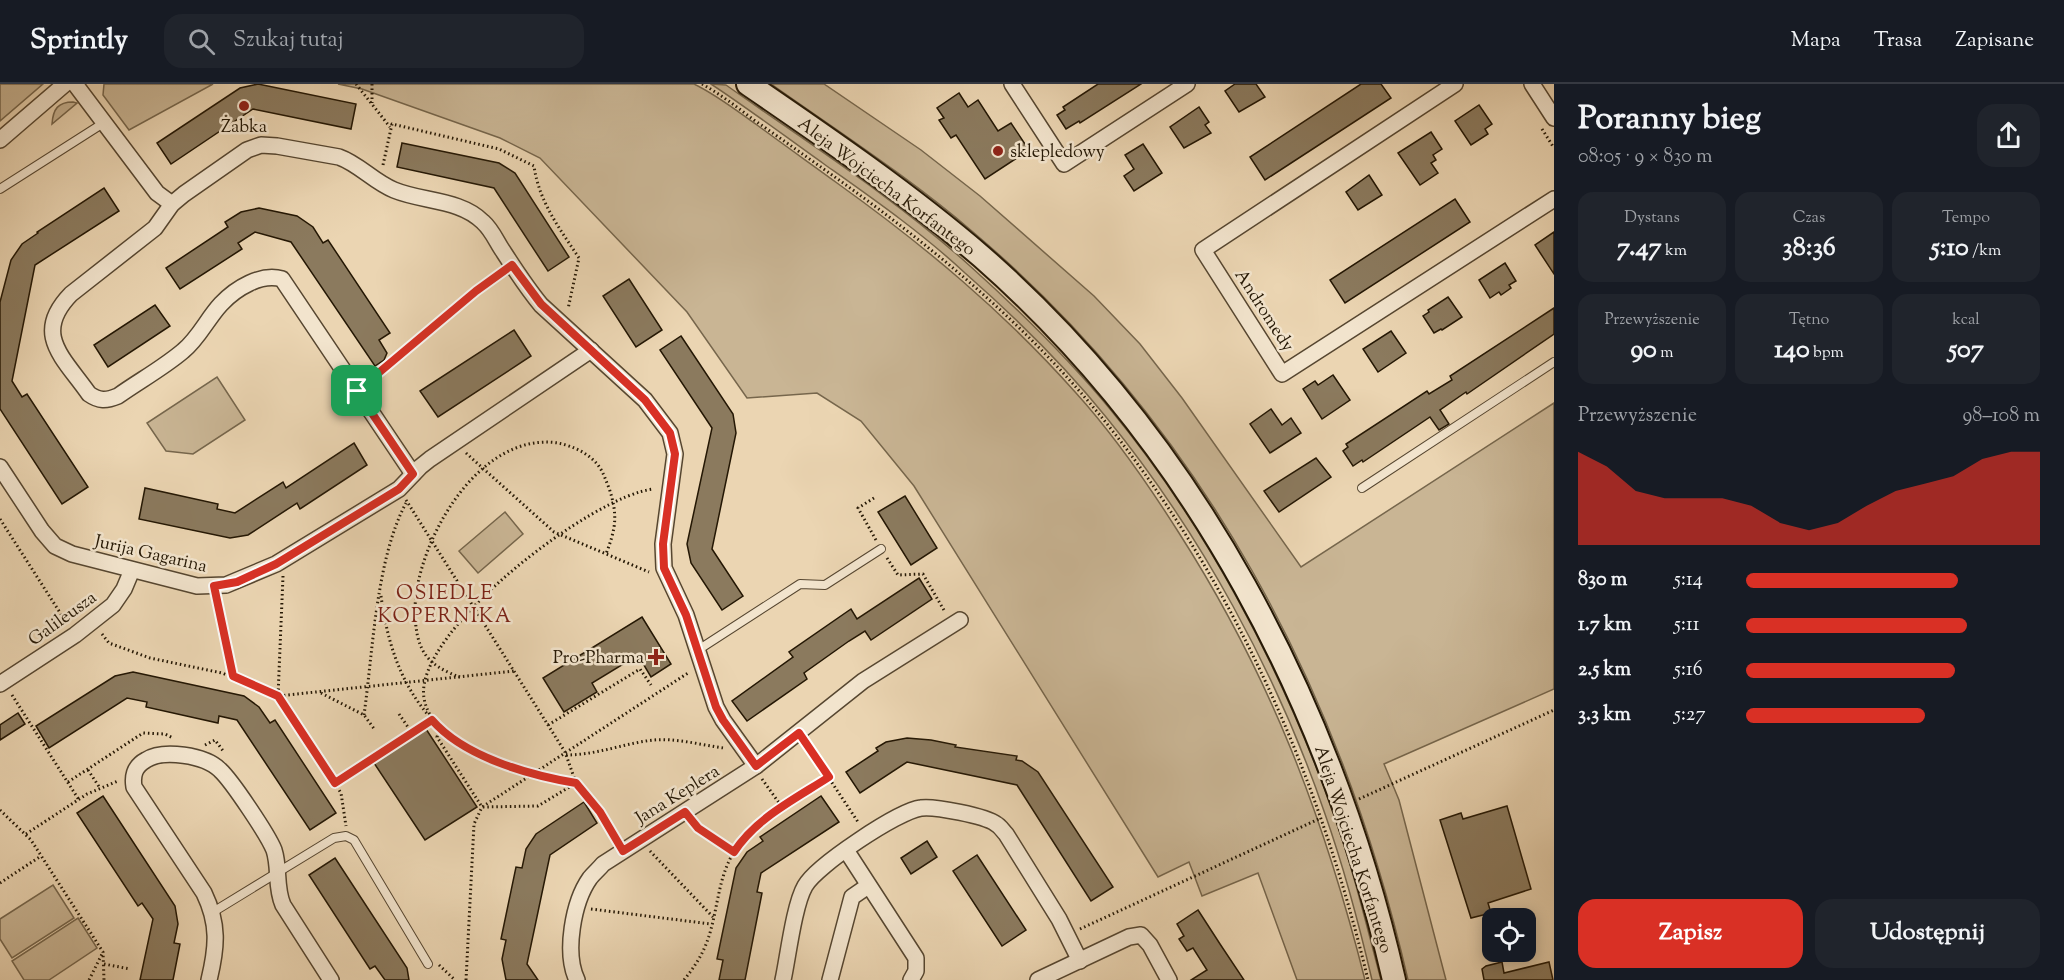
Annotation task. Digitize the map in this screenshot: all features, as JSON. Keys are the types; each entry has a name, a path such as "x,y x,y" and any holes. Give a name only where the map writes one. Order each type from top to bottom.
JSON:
{"main road":[{"name":"Aleja Wojciecha Korfantego","path":"748,84 915,203 981,257 1055,328 1121,401 1181,483 1257,607 1300,694 1344,805 1380,922 1394,980"}],"street":[{"path":"0,140 64,84"},
{"path":"75,84 157,193 172,204"},
{"path":"1011,84 1064,164 1187,84"},
{"name":"Andromedy","path":"1455,84 1203,250 1282,374 1554,199"},
{"path":"1532,84 1554,118"},
{"path":"413,474 282,279 271,276 256,280 235,292 220,304 195,340 182,352 118,396 107,400 96,399 89,394 54,344 51,333 53,319 60,306 71,294 144,238 155,228 172,204 238,157 261,145 350,161 391,189 403,194 460,207 474,213 486,224 531,293 645,400 670,433 675,454 663,544 664,568 686,615 716,707 755,767"},
{"name":"Jurija Gagarina","path":"0,467 42,531 56,546 72,554 197,585 214,586 237,582 403,495 413,474 420,466 591,350"},
{"name":"Galileusza","path":"5,688 113,605 124,589 132,570"},
{"name":"Jana Keplera","path":"577,980 570,959 577,908 590,878 603,864 755,767 863,681 955,623"},
{"path":"209,980 216,930 213,912 204,893 134,787 132,777 135,770 143,761 156,754 173,754 208,761 220,770 232,785 273,849 279,896 283,904 332,980"},
{"path":"783,980 803,889 810,877 823,865 905,812 921,808 936,808 996,823 1067,935 1080,961"},
{"path":"846,850 916,958 916,971 911,980"},
{"path":"830,980 852,897 868,886"},
{"path":"1038,980 1129,937 1141,935 1150,945 1169,980"}],"lane":[{"path":"0,189 105,122"},
{"path":"1362,488 1554,362"},
{"path":"700,657 800,584 825,585 881,549"},
{"path":"213,912 333,838 346,836 354,840 428,964"}],"path":[{"path":"356,84 391,128"},
{"path":"372,84 373,105"},
{"path":"702,84 926,244 1002,311 1039,348 1100,416 1135,461 1224,600 1277,705 1299,756 1321,818 1349,906 1368,980"},
{"path":"379,181 392,124 500,149 534,166 537,183 545,203 579,258 564,326"},
{"path":"357,391 476,291 512,265"},
{"path":"460,677 443,670 425,653 418,639 415,615 416,591 423,561 441,523 456,499 483,469 508,451 526,444 545,441 567,445 585,454 599,465 614,503 616,523 606,554"},
{"path":"454,442 554,532 668,580"},
{"path":"433,721 423,697 424,682 432,662 457,626 509,573 560,535 614,503 648,490 671,488"},
{"path":"403,495 566,754 576,783 600,812 623,851"},
{"path":"364,715 380,591 403,495"},
{"path":"874,498 858,508 881,549 898,575 923,574 955,623"},
{"path":"0,519 70,628"},
{"path":"284,559 278,696 341,793 346,836"},
{"path":"214,586 233,676"},
{"path":"380,591 388,638 396,661 407,684 433,721 463,745 479,753 552,779 576,783"},
{"path":"100,631 109,643 150,658 233,676 278,696 514,671"},
{"path":"466,980 474,824 482,807 566,754 700,657"},
{"path":"548,725 640,669 651,685"},
{"path":"5,688 79,800"},
{"path":"319,692 364,715 375,730"},
{"path":"1344,805 1554,710"},
{"path":"399,714 412,733"},
{"path":"335,783 433,721"},
{"path":"440,727 437,737 482,807"},
{"path":"799,733 868,836"},
{"path":"566,754 591,754 644,741 670,739 745,751"},
{"path":"755,767 782,807"},
{"path":"68,782 88,769 100,788"},
{"path":"684,980 696,965 705,948 722,881 734,852 756,827 782,807 829,777"},
{"path":"26,834 79,800 120,780"},
{"path":"482,807 538,806 576,783"},
{"path":"0,810 26,834 103,952 104,980"},
{"path":"685,812 698,828 734,852"},
{"path":"1067,935 1321,818"},
{"path":"639,840 713,917"},
{"path":"0,883 41,856"},
{"path":"577,908 711,924"},
{"path":"88,980 103,952"},
{"path":"104,964 130,969"},
{"path":"439,965 455,980"}],"shaded area":[{"path":"0,84 43,84 0,121"},
{"path":"104,84 213,84 129,130 103,95"},
{"path":"338,84 694,84 727,103 870,207 962,281 1049,363 1104,426 1155,496 1211,586 1241,640 1291,749 1331,861 1365,980 1297,980 1258,873 1202,896 1189,862 1158,877 914,486 861,421 817,393 747,398 687,312 540,158 500,138 362,89"},
{"path":"711,84 726,85 851,172 941,241 1007,300 1060,353 1110,409 1145,454 1209,549 1265,651 1289,703 1312,756 1339,830 1381,980 1372,980 1351,896 1332,834 1306,761 1284,709 1233,606 1204,556 1140,461 1106,417 1056,360 948,258 914,229"},
{"path":"771,84 824,84 921,150 980,196 1094,296 1140,344 1182,398 1301,567 1554,403 1554,689 1384,764 1399,800 1446,980 1408,980 1380,872 1344,768 1302,667 1252,570 1194,478 1129,390 1055,308 973,232 899,174"},
{"path":"77,103 52,124 57,107"},
{"path":"217,377 245,420 193,454 166,451 147,423"},
{"path":"505,512 523,534 478,573 459,551"},
{"path":"53,885 74,918 12,958 0,939 0,919"},
{"path":"78,918 97,948 49,980 24,980 12,961"}],"building":[{"path":"258,84 356,104 351,129 253,109 171,164 157,143 240,88"},
{"path":"1098,84 1141,84 1080,123 1079,121 1066,129 1057,115 1065,110 1063,107"},
{"path":"1235,84 1256,84 1265,97 1239,112 1225,91"},
{"path":"1361,84 1381,84 1391,98 1265,180 1250,157"},
{"path":"959,93 968,107 978,100 998,131 1011,123 1029,150 985,179 956,135 951,138 939,120 944,118 937,108"},
{"path":"1479,105 1492,124 1485,129 1488,134 1471,145 1455,121"},
{"path":"1199,107 1209,122 1205,125 1211,133 1184,148 1170,127"},
{"path":"1431,132 1442,149 1433,155 1436,160 1431,163 1438,173 1420,185 1398,153"},
{"path":"402,143 499,163 515,173 569,257 548,271 494,188 397,167"},
{"path":"1143,144 1162,173 1134,191 1124,176 1134,169 1125,155"},
{"path":"1369,175 1382,195 1358,210 1346,192"},
{"path":"104,188 119,211 35,265 12,381 22,397 27,394 88,487 62,504 0,409 0,302 11,260 22,244"},
{"path":"1455,199 1470,222 1345,303 1330,280"},
{"path":"259,208 297,216 313,227 323,243 328,240 390,333 379,340 387,353 384,360 375,366 291,242 255,232 238,243 242,249 180,289 166,268 228,227 225,222 241,212"},
{"path":"1554,232 1554,274 1535,245"},
{"path":"1505,263 1516,281 1509,285 1511,288 1501,295 1499,292 1490,298 1479,280"},
{"path":"629,279 662,330 636,347 603,296"},
{"path":"1448,297 1462,317 1434,333 1423,316"},
{"path":"155,305 170,326 108,367 94,345"},
{"path":"1554,308 1554,334 1440,410 1449,424 1439,430 1430,417 1363,462 1362,460 1353,466 1343,451 1348,447 1346,444 1427,391 1429,394 1452,380 1450,376"},
{"path":"514,330 531,356 438,417 420,391"},
{"path":"1391,331 1406,353 1378,372 1363,349"},
{"path":"681,336 733,414 736,433 712,549 743,596 722,610 691,563 687,544 712,428 660,350"},
{"path":"1333,375 1350,400 1322,419 1303,389 1315,381 1318,385"},
{"path":"1271,409 1282,425 1291,418 1301,433 1270,453 1250,424"},
{"path":"354,443 367,465 300,509 297,503 248,535 230,538 139,519 145,488 218,504 217,509 235,513 283,482 286,488"},
{"path":"1316,458 1331,477 1279,512 1264,491"},
{"path":"905,496 937,548 911,565 878,512"},
{"path":"919,578 932,599 871,640 865,631 849,641 804,673 807,679 747,721 732,701 793,657 789,652 851,609 857,619"},
{"path":"642,617 671,664 651,677 638,655 592,683 597,692 564,712 543,678"},
{"path":"133,672 244,696 259,707 270,723 275,720 336,813 310,830 237,720 219,716 218,723 146,707 147,702 127,698 49,748 36,726 115,676"},
{"path":"18,713 25,724 0,740 0,725"},
{"path":"426,729 477,807 425,840 374,763"},
{"path":"907,738 931,740 956,745 955,747 1017,756 1016,760 1022,761 1038,772 1113,887 1091,901 1017,785 907,762 860,793 846,772 878,751 876,748 886,742"},
{"path":"103,796 175,906 178,924 174,943 180,944 173,980 140,980 153,919 142,903 138,906 77,813"},
{"path":"821,796 839,822 761,873 757,892 762,893 745,980 719,980 723,960 717,959 736,868 747,852 763,841 760,837"},
{"path":"584,802 597,823 550,855 527,964 538,980 506,980 502,959 506,940 501,939 516,867 522,868 526,849 536,834"},
{"path":"1507,806 1531,889 1488,903 1490,908 1482,908 1482,915 1471,918 1440,820 1461,813 1463,819"},
{"path":"927,841 937,857 911,874 901,858"},
{"path":"977,855 1026,930 1002,946 953,871"},
{"path":"335,858 407,968 409,980 385,980 375,966 370,969 309,875"},
{"path":"1198,910 1244,980 1191,980 1207,970 1193,948 1187,951 1179,939 1184,936 1177,924"},
{"path":"1502,962 1504,973 1549,962 1553,980 1484,980 1482,969"}],"place":[{"name":"Żabka","path":"244,106"},
{"name":"sklepledowy","path":"998,151"},
{"name":"Pro-Pharma","path":"656,657"}],"district":[{"name":"OSIEDLE KOPERNIKA","path":"445,604"}],"route":[{"path":"512,265 541,304 645,400 670,433 675,454 663,544 664,568 686,615 711,694 723,720 756,766 799,733 829,777 782,807 756,827 734,852 698,828 685,812 623,851 600,812 576,783 552,779 488,757 463,745 432,720 335,783 278,696 233,676 214,586 237,582 276,564 399,489 413,474 357,391 476,291 512,265"}]}
